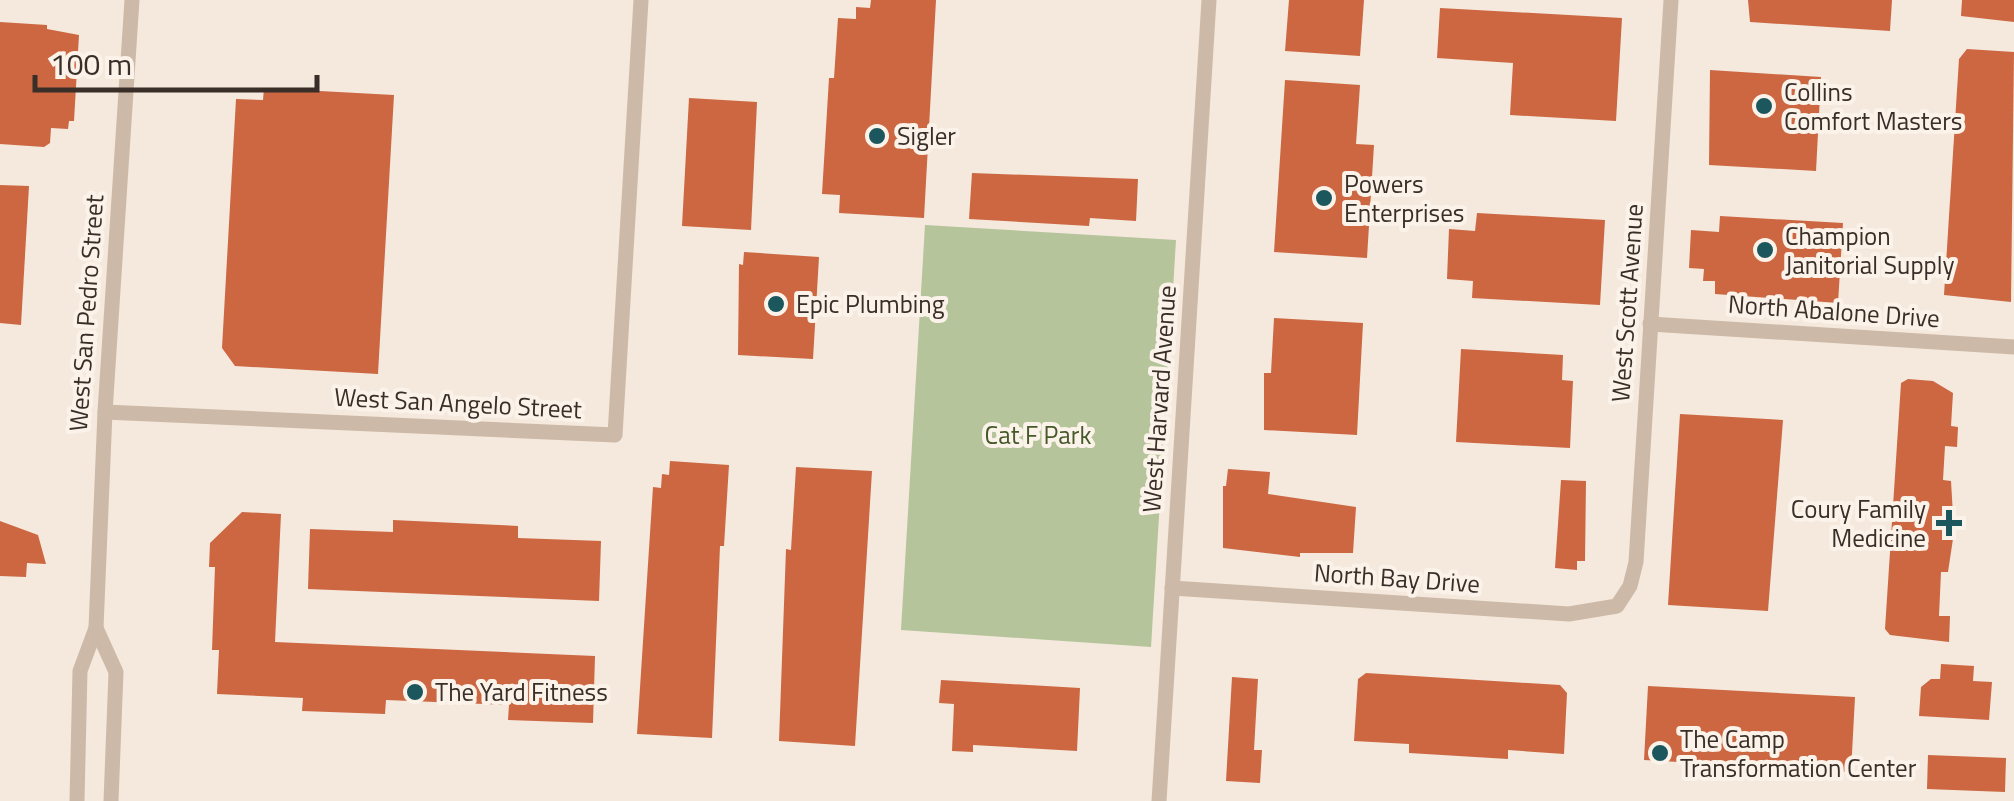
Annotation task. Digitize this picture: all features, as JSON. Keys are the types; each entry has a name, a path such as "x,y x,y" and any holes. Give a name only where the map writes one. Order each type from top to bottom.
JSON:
{"street":[{"name":"West San Pedro Street","path":"77,801 80,671 96,628 104,412 132,0"},
{"name":"West San Angelo Street","path":"104,412 615,434 641,0"},
{"name":"West Harvard Avenue","path":"1159,801 1209,0"},
{"name":"West Scott Avenue","path":"1617,606 1630,586 1636,562 1671,0"},
{"name":"North Abalone Drive","path":"1650,324 2014,347"},
{"name":"North Bay Drive","path":"1172,588 1569,614 1617,606"},
{"name":"West San Pedro Street","path":"96,628 116,672 111,801"}],"green space":[{"name":"Cat F Park","path":"925,225 1176,240 1151,647 901,630"}],"building":[{"name":"Sigler","path":"871,0 936,0 924,218 839,213 840,195 822,194 829,78 834,78 838,18 856,19 856,7 870,8"},
{"path":"1289,0 1364,0 1360,56 1285,51"},
{"path":"1748,0 1892,0 1890,31 1750,22"},
{"path":"1962,0 2014,0 2014,22 1961,16"},
{"path":"1440,8 1622,18 1616,121 1510,115 1513,63 1437,58"},
{"path":"0,22 47,25 47,29 79,35 74,121 69,121 68,129 51,128 50,143 44,147 0,144"},
{"path":"1967,49 2014,52 2011,302 1944,295 1959,59"},
{"name":"Collins Comfort Masters","path":"1710,70 1821,77 1816,171 1709,165"},
{"name":"Powers Enterprises","path":"1285,80 1360,85 1356,144 1374,145 1367,258 1274,252"},
{"path":"264,88 394,95 378,374 235,366 222,348 236,99 263,100"},
{"path":"689,98 757,102 751,230 682,226"},
{"path":"972,173 1138,179 1136,221 1090,218 1089,226 969,219"},
{"path":"0,185 29,186 21,325 0,323"},
{"path":"1477,213 1605,220 1600,305 1472,298 1473,281 1447,279 1449,229 1475,231"},
{"name":"Champion Janitorial Supply","path":"1720,216 1843,223 1838,303 1715,294 1715,281 1703,281 1704,269 1689,268 1691,230 1719,232"},
{"name":"Epic Plumbing","path":"744,252 819,257 813,359 738,355 739,264 743,265"},
{"path":"1274,318 1363,323 1357,435 1264,430 1264,373 1271,373"},
{"path":"1461,349 1563,355 1562,380 1573,381 1570,448 1456,442"},
{"path":"1908,379 1933,381 1953,393 1951,426 1958,427 1957,447 1945,446 1943,480 1951,481 1954,532 1948,572 1941,572 1939,616 1950,616 1949,642 1890,635 1885,629 1901,383"},
{"path":"1680,414 1783,420 1768,611 1668,605"},
{"path":"670,461 729,465 724,546 720,546 712,738 637,734 653,487 661,488 662,474 669,475"},
{"path":"796,467 872,471 855,746 779,741 786,549 791,550"},
{"path":"1228,469 1270,472 1268,494 1356,507 1353,553 1300,553 1300,557 1223,548 1223,486"},
{"path":"1561,480 1586,481 1585,561 1577,561 1577,570 1555,568"},
{"path":"242,512 281,514 275,642 595,656 593,723 508,720 509,705 386,700 385,714 302,711 303,698 217,694 219,650 212,650 215,567 209,567 210,543"},
{"path":"393,520 518,526 518,538 601,541 599,601 308,589 310,529 393,532"},
{"path":"0,521 38,535 46,564 27,563 26,577 0,576"},
{"path":"1941,664 1974,666 1973,681 1992,682 1989,720 1919,716 1921,687 1931,679 1940,679"},
{"path":"1366,673 1560,685 1567,693 1564,754 1508,750 1508,759 1409,753 1409,744 1354,741 1358,679"},
{"path":"1232,677 1258,679 1254,750 1262,750 1260,783 1226,781"},
{"path":"941,680 1080,688 1077,751 973,745 973,752 952,751 954,704 939,703"},
{"path":"1648,686 1855,697 1851,772 1644,760"},
{"path":"1928,755 2006,758 2005,792 1927,789"}],"place":[{"name":"Collins Comfort Masters","path":"1764,106"},
{"name":"Sigler","path":"877,136"},
{"name":"Powers Enterprises","path":"1324,198"},
{"name":"Champion Janitorial Supply","path":"1765,250"},
{"name":"Epic Plumbing","path":"776,304"},
{"name":"Coury Family Medicine","path":"1949,523"},
{"name":"The Yard Fitness","path":"415,692"},
{"name":"The Camp Transformation Center","path":"1660,753"}]}
